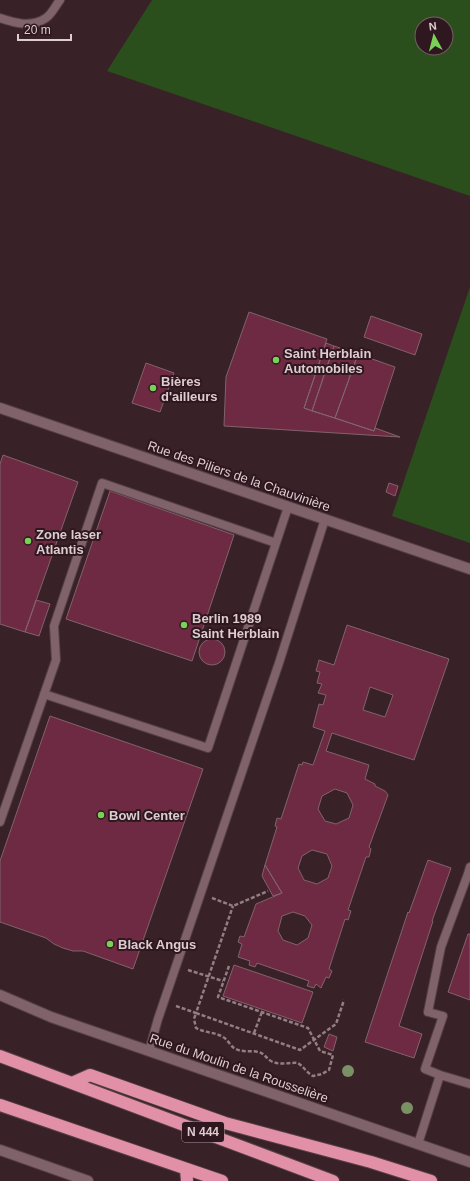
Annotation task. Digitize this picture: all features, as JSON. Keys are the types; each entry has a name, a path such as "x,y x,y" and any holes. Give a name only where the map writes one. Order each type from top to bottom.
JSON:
{"highway":[{"name":"N 444","path":"0,1056 333,1181"},
{"path":"72,1083 90,1075 225,1123 371,1162 431,1181"},
{"path":"0,1105 187,1175 222,1181"}],"street":[{"name":"Rue des Piliers de la Chauvinière","path":"0,408 470,569"},
{"name":"Rue du Moulin de la Rousselière","path":"0,995 51,1017 470,1162"},
{"path":"0,1150 88,1181"}],"lane":[{"path":"0,18 19,24 33,24 47,18 60,0"},
{"path":"0,822 56,660 54,626 102,483 276,543"},
{"path":"44,694 208,748 288,507"},
{"path":"149,1051 200,894 279,663 325,519"},
{"path":"470,867 441,947 428,1012 443,1016 425,1069 470,1084"},
{"path":"418,1144 440,1075"}],"path":[{"path":"200,894 233,906 268,891"},
{"path":"229,966 218,997 308,1028 320,1051 333,1055 329,1070 322,1074 313,1076 308,1073 306,1068 298,1063 277,1064 270,1061 263,1054 242,1051 235,1048 224,1037 215,1033 201,1031 196,1028 194,1019 233,906"},
{"path":"176,966 224,981"},
{"path":"164,1002 300,1050 336,1024 344,1000"},
{"path":"254,1034 262,1012"}],"green space":[{"path":"152,0 470,0 470,196 107,71"},
{"path":"470,287 470,543 392,516"}],"building":[{"name":"Saint Herblain Automobiles","path":"249,312 327,339 304,408 374,431 375,428 400,437 224,426 226,377"},
{"path":"371,316 422,334 415,355 364,337"},
{"path":"326,343 334,346 312,411 304,408"},
{"path":"334,346 358,354 335,418 312,411"},
{"path":"358,354 395,367 374,431 335,418"},
{"name":"Bières d'ailleurs","path":"146,363 174,373 160,412 132,403"},
{"name":"Zone laser Atlantis","path":"3,455 78,482 25,632 0,624 0,464"},
{"path":"389,483 398,486 395,496 386,492"},
{"path":"110,491 234,535 192,661 66,619"},
{"path":"36,600 50,604 39,636 25,632"},
{"path":"347,625 449,659 414,760 332,733 326,751 369,765 365,779 375,784 375,786 385,791 388,795 369,847 371,849 369,857 366,857 348,910 351,911 348,920 345,919 329,969 332,971 329,978 326,977 321,988 316,984 314,988 307,986 309,981 257,963 255,967 249,965 250,961 238,957 242,944 238,942 240,936 244,937 256,904 282,893 265,865 277,827 275,826 277,818 281,819 299,764 302,765 303,762 313,765 325,731 313,727 319,704 323,705 326,695 318,693 322,684 317,683 320,672 316,671 319,660 334,665","holes":["370,687 393,695 385,717 363,710","335,789 347,793 353,805 349,818 336,824 325,821 318,809 322,796","312,850 327,854 332,866 328,878 317,884 304,880 298,868 302,856","293,912 305,916 312,925 308,938 297,945 283,940 278,931 282,916"]},
{"path":"212,639 221,643 225,652 221,661 212,665 203,661 199,652 203,643"},
{"name":"Bowl Center","path":"50,716 203,769 133,969 83,951 73,951 63,948 46,938 0,922 0,861"},
{"path":"428,860 451,868 432,921 399,1026 422,1034 414,1058 365,1042 408,912 409,913"},
{"path":"265,865 282,893 273,896 262,876"},
{"path":"468,934 470,934 470,1000 448,992"},
{"path":"234,965 313,992 302,1023 223,996"},
{"path":"329,1034 337,1037 333,1051 324,1047"}],"place":[{"name":"Saint Herblain Automobiles","path":"276,360"},
{"name":"Bières d'ailleurs","path":"153,388"},
{"name":"Zone laser Atlantis","path":"28,541"},
{"name":"Berlin 1989 Saint Herblain","path":"184,625"},
{"name":"Bowl Center","path":"101,815"},
{"name":"Black Angus","path":"110,944"}]}
